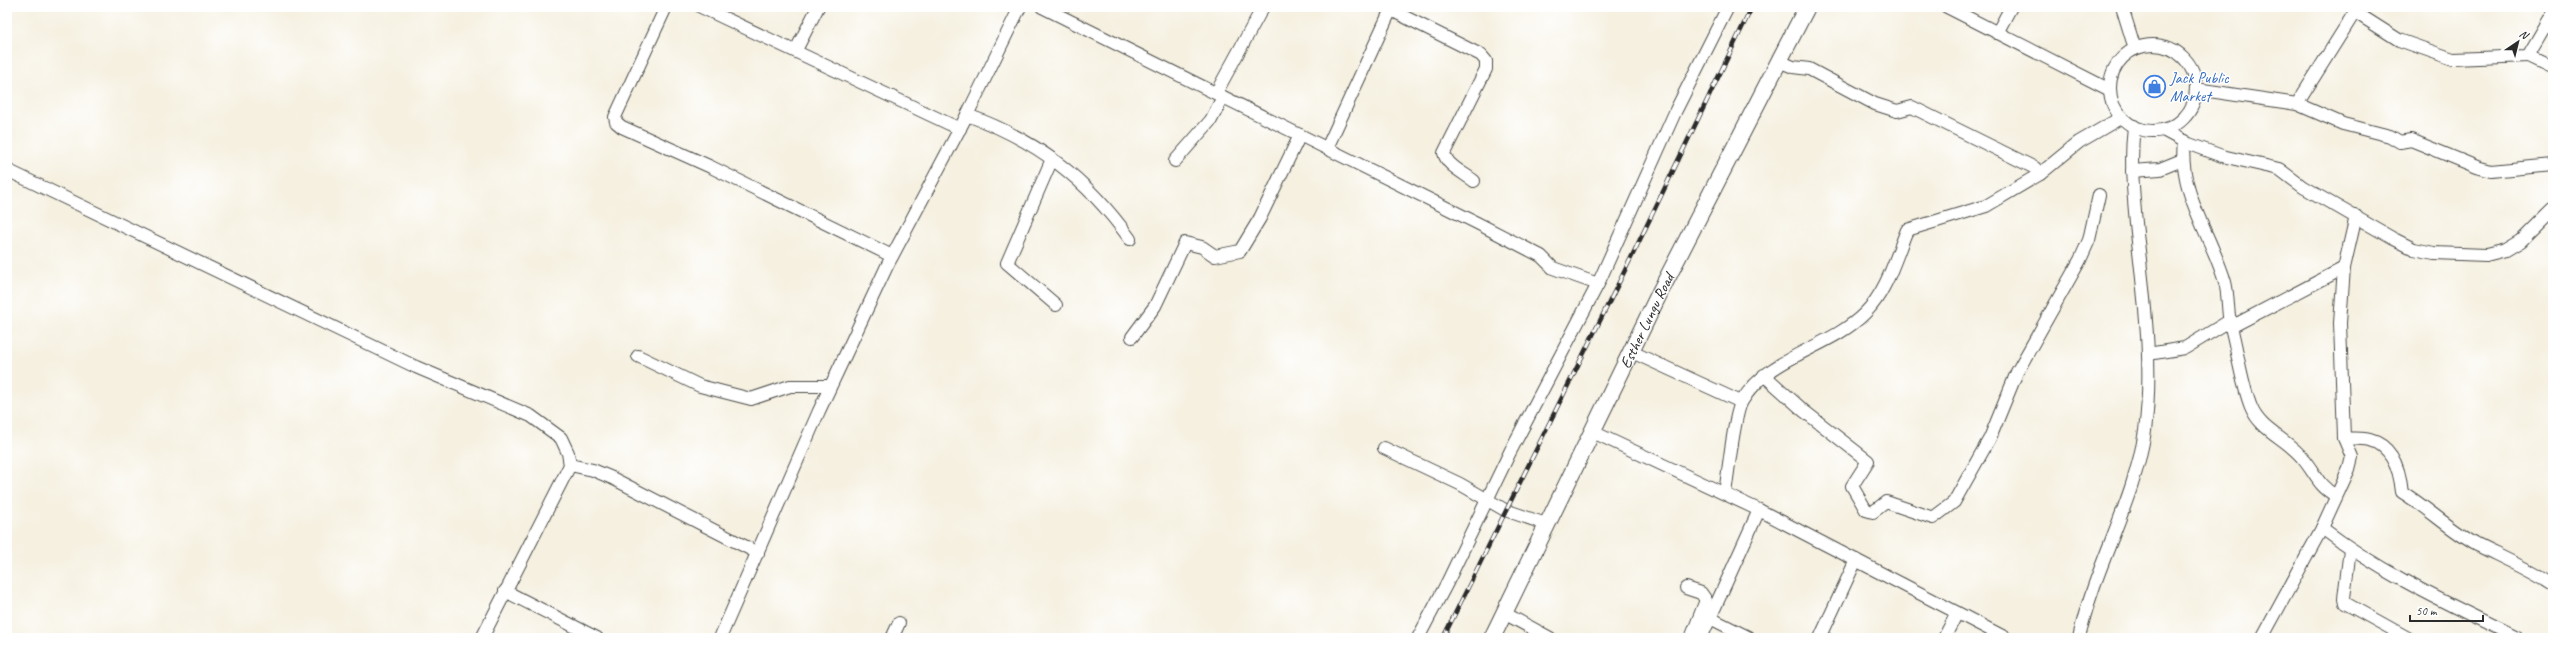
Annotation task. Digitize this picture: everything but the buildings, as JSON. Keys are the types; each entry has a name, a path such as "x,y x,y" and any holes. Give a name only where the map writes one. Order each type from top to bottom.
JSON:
{"street":[{"path":"666,7 615,117 616,122 789,204 892,256"},
{"path":"701,7 796,50 960,129"},
{"path":"796,50 818,7"},
{"path":"720,638 830,386 892,256 960,129 1020,7"},
{"path":"1042,7 1541,256 1553,268 1598,284"},
{"path":"1175,161 1199,136 1263,7"},
{"path":"1418,638 1598,284 1676,110 1728,7"},
{"name":"Esther Lungu Road","path":"1492,638 1546,524 1807,7"},
{"path":"1947,7 2110,90"},
{"path":"1997,33 2011,7"},
{"path":"2122,7 2135,49"},
{"path":"1326,148 1389,8 1481,56 1486,61 1486,69 1444,153 1446,159 1450,163 1474,181"},
{"path":"2297,104 2356,10 2399,40 2453,59 2528,56 2553,68"},
{"path":"2528,56 2553,13"},
{"path":"2159,45 2175,51 2192,69 2196,89 2194,104 2188,114 2175,126 2163,130 2144,130 2134,126 2122,117 2113,104 2110,90 2112,75 2119,61 2135,49 2159,45"},
{"path":"1779,61 1793,66 1809,69 1874,104 1897,111 1912,107 2034,168 2040,174"},
{"path":"2196,89 2297,104 2343,124 2390,136 2400,142 2411,140 2477,168 2492,171 2553,165"},
{"path":"967,115 1030,142 1097,197 1130,239"},
{"path":"1725,493 1741,402 1764,375 1850,326 1865,313 1877,298 1890,274 1907,230 1986,206 2040,174 2079,142 2122,117"},
{"path":"2079,638 2085,610 2118,527 2137,462 2144,431 2148,354 2132,172 2134,126"},
{"path":"2163,130 2184,141 2222,156 2279,169 2303,188 2414,249 2446,254 2486,255 2506,250 2521,241 2553,209"},
{"path":"1132,337 1155,306 1185,243 1202,247 1215,256 1240,251 1267,204 1300,135"},
{"path":"2184,141 2182,160 2186,185 2225,283 2231,324 2248,397 2257,417 2265,427 2295,450 2304,460 2318,482 2335,496"},
{"path":"1052,159 1007,262 1056,305"},
{"path":"2132,172 2160,169 2182,160"},
{"path":"7,170 416,367 530,416 560,438 568,453 570,465 482,638"},
{"path":"1764,375 1804,411 1868,462 1852,486 1866,510 1873,512 1886,502 1933,518 1954,502 1990,438 2017,372 2080,260 2089,240 2099,195"},
{"path":"2262,638 2322,528 2335,496 2349,469 2352,457 2344,438 2340,323 2344,268 2356,216"},
{"path":"2148,354 2185,348 2344,268"},
{"path":"1632,352 1741,402"},
{"path":"638,356 700,386 751,399 790,386 830,386"},
{"path":"1593,432 1759,510 1956,612 2001,637"},
{"path":"2344,438 2371,440 2387,451 2400,473 2402,492 2421,504 2443,523 2477,545 2528,569 2553,585"},
{"path":"1384,448 1460,484 1487,501 1505,510 1546,524"},
{"path":"570,465 594,470 612,478 758,553"},
{"path":"1701,638 1759,510"},
{"path":"2322,528 2350,549 2382,569 2518,638"},
{"path":"2350,549 2344,598 2345,603 2408,638"},
{"path":"1820,638 1856,560"},
{"path":"1686,588 1701,593 1706,600 1691,638"},
{"path":"505,591 597,638"},
{"path":"1944,638 1956,612"},
{"path":"1504,613 1550,638"},
{"path":"1710,618 1750,638"},
{"path":"892,638 899,623"}],"railway":[{"path":"1443,638 1633,254 1752,7"}],"place":[{"name":"Jack Public Market","path":"2155,86"}]}
